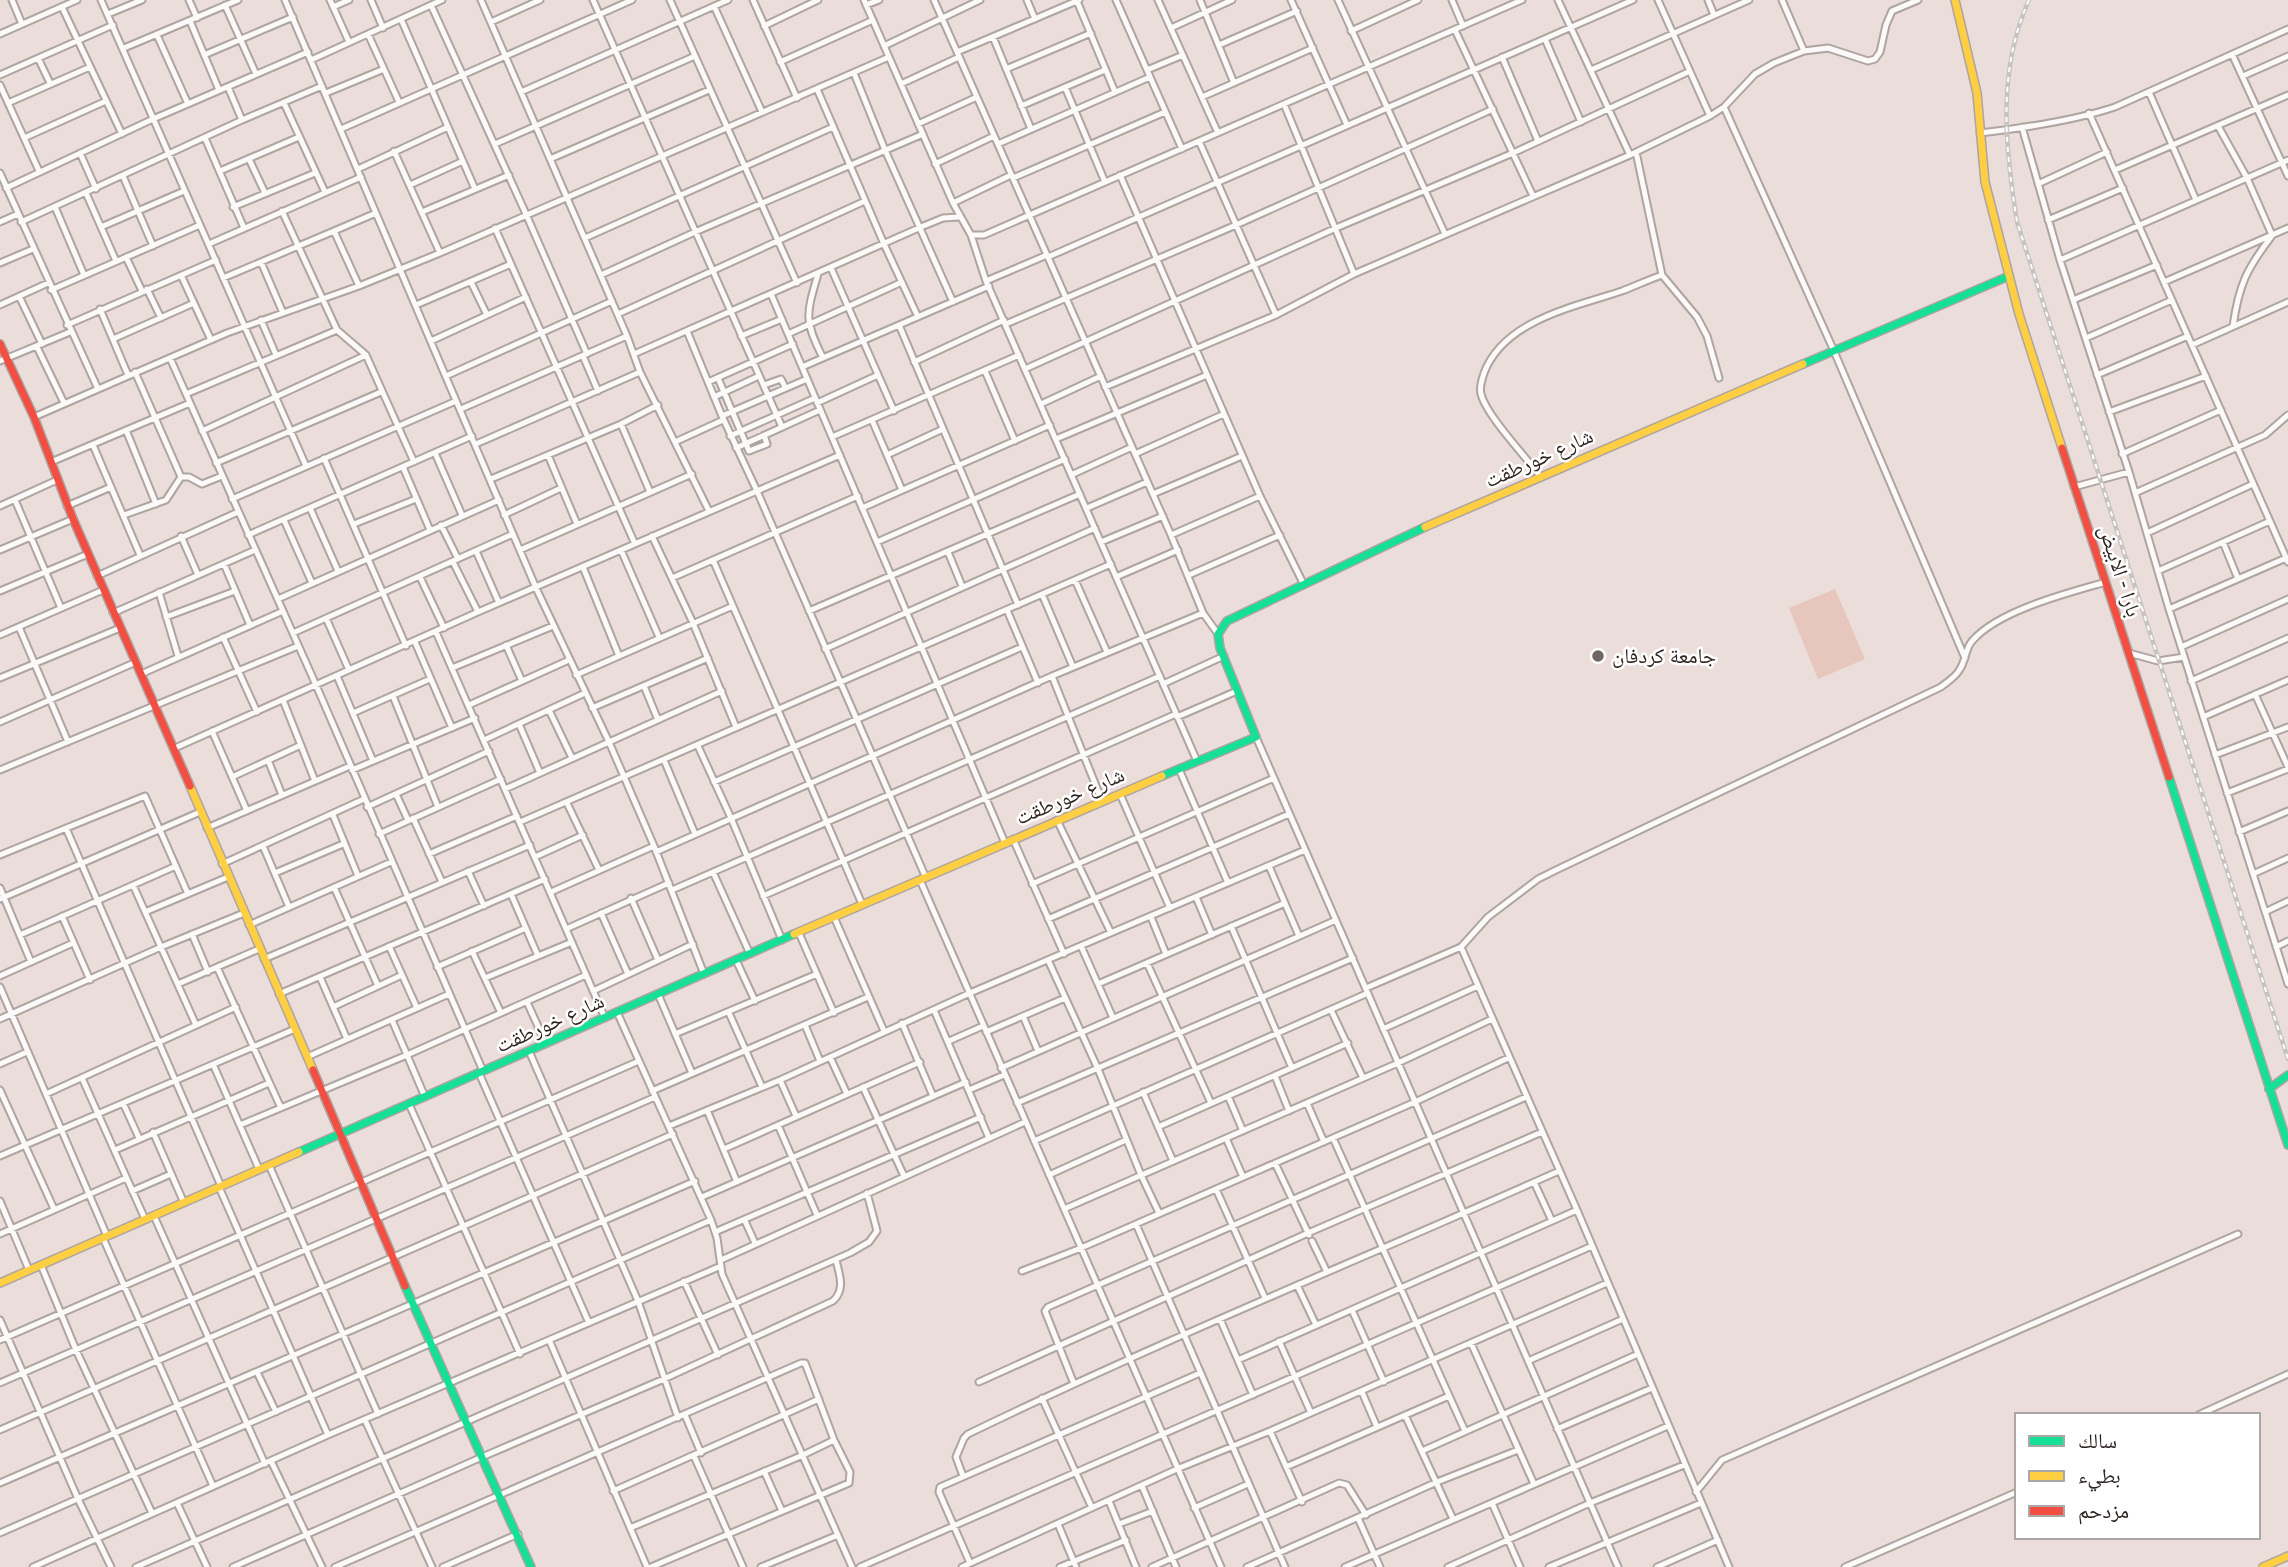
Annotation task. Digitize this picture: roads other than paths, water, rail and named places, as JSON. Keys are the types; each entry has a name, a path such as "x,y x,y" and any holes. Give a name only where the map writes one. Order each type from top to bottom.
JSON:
{"street":[{"path":"12,0 22,24"},
{"path":"0,34 77,0"},
{"path":"101,0 306,466"},
{"path":"108,14 142,0"},
{"path":"189,0 197,18"},
{"path":"124,48 238,0"},
{"path":"285,0 536,588 655,849 704,974"},
{"path":"330,0 349,42"},
{"path":"333,7 349,0"},
{"path":"371,0 383,28"},
{"path":"311,60 442,0"},
{"path":"481,0 618,314 640,372 709,511"},
{"path":"491,22 540,0"},
{"path":"593,0 782,427"},
{"path":"341,129 632,0"},
{"path":"670,0 797,283"},
{"path":"521,92 728,0"},
{"path":"752,0 797,98"},
{"path":"764,26 818,0"},
{"path":"879,0 865,3 959,217 971,235 988,283 1197,761"},
{"path":"934,0 1189,575 1203,613 1218,634 1237,691 1289,814 1618,1567"},
{"path":"884,46 980,0"},
{"path":"1027,0 1035,19"},
{"path":"901,84 993,37 1078,0 1115,92"},
{"path":"1116,0 1182,149"},
{"path":"1158,0 1218,133"},
{"path":"1200,0 1234,83"},
{"path":"1171,28 1232,0"},
{"path":"1291,0 1347,125"},
{"path":"1338,0 1445,234"},
{"path":"1351,31 1418,0"},
{"path":"1452,0 1463,26"},
{"path":"971,235 984,236 1522,0"},
{"path":"1558,0 1608,110 1633,154 1662,275 1697,317 1707,336 1720,378"},
{"path":"802,367 953,302 1047,256 1633,0"},
{"path":"1658,0 1710,116"},
{"path":"1708,0 1714,15"},
{"path":"1591,70 1749,0"},
{"path":"1782,0 1804,51"},
{"path":"1105,387 1276,315 1353,274 1633,154 1724,107 1755,74 1774,63 1804,51 1828,48 1868,61 1875,59 1880,52 1892,11 1918,0"},
{"name":"بارا - الابيض","path":"1956,0 1977,93 1985,182 2009,276 2074,487 2288,1145"},
{"path":"225,5 256,74"},
{"path":"431,5 571,318 598,391"},
{"path":"62,6 121,134"},
{"path":"714,6 762,112"},
{"path":"1219,45 1297,11"},
{"path":"204,55 293,17"},
{"path":"401,19 475,189"},
{"path":"780,62 873,20"},
{"path":"190,21 219,90"},
{"path":"0,75 113,25"},
{"path":"1980,133 2099,112 2288,29"},
{"path":"1455,30 1533,196"},
{"path":"1006,69 1091,33"},
{"path":"368,34 400,102"},
{"path":"157,35 188,104"},
{"path":"993,37 1031,129"},
{"path":"1545,39 1581,122"},
{"path":"1202,97 1313,48"},
{"path":"6,188 153,119 308,52"},
{"path":"2232,54 2285,161 2288,176"},
{"path":"998,144 1115,92 1183,55"},
{"path":"495,144 695,56"},
{"path":"2243,76 2288,56"},
{"path":"34,417 244,326 359,286 440,253 889,57"},
{"path":"1502,57 1538,141"},
{"path":"38,58 50,83"},
{"path":"8,103 90,67"},
{"path":"326,93 384,69"},
{"path":"1021,106 1105,70"},
{"path":"1025,369 1336,228 1513,153 1688,72"},
{"path":"854,73 885,150 953,302"},
{"path":"0,85 39,171"},
{"path":"21,222 322,86"},
{"path":"228,87 242,120"},
{"path":"1065,88 1105,182"},
{"path":"817,89 918,317"},
{"path":"550,159 709,90"},
{"path":"2149,92 2196,200"},
{"path":"2115,170 2288,95"},
{"path":"918,124 977,97"},
{"path":"24,138 106,101"},
{"path":"284,103 324,192"},
{"path":"1284,104 1353,274"},
{"path":"1724,107 1834,351 1965,658"},
{"path":"915,362 1236,225 1493,108"},
{"path":"953,203 1165,111"},
{"path":"2089,113 2287,560 2169,609"},
{"path":"2218,126 2247,178 2273,235"},
{"path":"358,169 448,127"},
{"path":"585,238 834,127"},
{"path":"2022,127 2060,260 2129,472 2191,681 2288,984"},
{"path":"601,275 923,134"},
{"path":"935,164 994,136"},
{"path":"220,171 299,137"},
{"path":"205,138 244,228"},
{"path":"1199,141 1276,315"},
{"path":"394,151 440,253"},
{"path":"2038,184 2107,152"},
{"path":"80,153 96,189"},
{"path":"250,159 265,193"},
{"path":"410,185 463,161"},
{"path":"2060,260 2285,161"},
{"path":"0,173 98,389"},
{"path":"233,207 315,173"},
{"path":"422,212 509,175"},
{"path":"124,176 153,246"},
{"path":"1120,176 1242,456 1303,583"},
{"path":"209,244 361,177"},
{"path":"2048,220 2123,188"},
{"path":"101,227 184,191"},
{"path":"86,193 116,261"},
{"path":"618,314 865,201"},
{"path":"55,207 84,275"},
{"path":"282,211 337,330 366,355 414,462"},
{"path":"223,278 376,213"},
{"path":"0,222 18,214"},
{"path":"634,354 921,227 943,218 959,217"},
{"path":"51,290 200,225"},
{"path":"495,228 635,544"},
{"path":"2164,282 2288,228"},
{"path":"334,231 359,286"},
{"path":"2232,327 2246,272 2273,235"},
{"path":"0,263 33,249"},
{"path":"126,257 161,318"},
{"path":"67,325 216,260"},
{"path":"261,262 283,313"},
{"path":"416,306 511,264"},
{"path":"2073,300 2157,265"},
{"path":"831,268 894,411"},
{"path":"818,274 808,325 822,358"},
{"path":"181,275 211,340"},
{"path":"1541,476 1486,407 1480,393 1481,381 1487,367 1510,338 1530,325 1552,314 1662,275"},
{"name":"شارع خورطقت","path":"1218,634 1227,621 1303,583 1541,476 2009,276"},
{"path":"471,282 487,315"},
{"path":"788,334 902,282"},
{"path":"0,305 48,283"},
{"path":"771,294 985,797 1032,884 1063,954"},
{"path":"19,296 64,404"},
{"path":"431,341 526,297"},
{"path":"2086,338 2172,300"},
{"path":"446,376 612,301"},
{"path":"2192,345 2288,302"},
{"path":"113,339 194,303"},
{"path":"100,309 128,375"},
{"path":"741,336 782,319"},
{"path":"261,320 276,355"},
{"path":"898,325 1018,605"},
{"path":"186,394 337,330"},
{"path":"687,331 730,436 891,794 1004,1075 1221,1567"},
{"path":"4,360 70,332"},
{"path":"2097,375 2188,335"},
{"path":"461,410 627,336"},
{"path":"0,344 4,360 34,417 97,576 174,748 412,1304 531,1567"},
{"path":"708,382 793,344"},
{"path":"202,431 366,355"},
{"path":"832,437 1019,355"},
{"path":"170,358 316,685 464,1029 516,1158 589,1323"},
{"path":"737,370 743,383"},
{"path":"985,370 1015,441"},
{"path":"135,372 181,477"},
{"path":"476,444 640,372"},
{"path":"730,436 776,414 878,375"},
{"path":"1056,439 1207,375"},
{"path":"714,397 759,376"},
{"path":"1041,404 1101,376"},
{"path":"2109,412 2206,376"},
{"path":"718,379 750,451"},
{"path":"764,385 781,379 785,387"},
{"path":"675,442 768,394 807,379"},
{"path":"216,463 381,392"},
{"path":"232,499 456,401"},
{"path":"51,462 190,402"},
{"path":"491,480 621,424 658,405"},
{"path":"736,448 820,410"},
{"path":"2122,454 2221,411"},
{"path":"1135,454 1224,414"},
{"path":"2135,493 2265,435 2288,415"},
{"path":"872,420 902,490"},
{"path":"621,424 650,492"},
{"path":"862,508 1050,425"},
{"path":"887,455 943,429"},
{"path":"127,430 156,504"},
{"path":"740,455 767,444 764,435"},
{"path":"248,535 472,436"},
{"path":"93,445 140,555"},
{"path":"1071,475 1132,447"},
{"path":"435,453 462,515"},
{"path":"548,455 577,524"},
{"path":"174,748 840,455"},
{"path":"1153,494 1242,456"},
{"path":"324,458 406,646"},
{"path":"877,542 1065,459"},
{"path":"403,467 430,530"},
{"path":"2074,487 2129,472"},
{"path":"520,551 692,474"},
{"path":"124,515 168,499 175,483 181,477 189,477 202,484 222,476"},
{"path":"0,506 57,480"},
{"path":"1087,508 1147,482"},
{"path":"2147,533 2253,484"},
{"path":"68,506 111,487"},
{"path":"505,515 561,488"},
{"path":"809,611 1080,494"},
{"path":"672,578 858,496"},
{"path":"1171,535 1260,496"},
{"path":"15,499 61,608"},
{"path":"354,524 416,499"},
{"path":"278,599 499,499"},
{"path":"310,508 338,571"},
{"path":"97,576 238,512"},
{"path":"1101,542 1163,516"},
{"path":"0,550 73,519"},
{"path":"284,520 312,583"},
{"path":"2158,571 2270,521"},
{"path":"441,525 478,612"},
{"path":"825,649 1095,528"},
{"path":"293,633 513,534"},
{"path":"1189,575 1280,535"},
{"path":"181,536 198,575"},
{"path":"652,536 693,623 736,727"},
{"path":"2223,542 2238,579"},
{"path":"113,613 255,550"},
{"path":"621,550 659,637"},
{"path":"1116,577 1178,550"},
{"path":"476,551 499,603"},
{"path":"948,552 962,586"},
{"path":"0,591 88,554"},
{"path":"713,560 862,904"},
{"path":"224,564 250,625"},
{"path":"429,854 567,803 1111,564"},
{"path":"583,567 619,656"},
{"path":"420,577 444,628"},
{"path":"1075,580 1107,652"},
{"path":"1034,1141 1332,1010 1461,947 1488,917 1538,880 1941,687 1960,669 1973,640 2008,617 2046,599 2106,582"},
{"path":"0,635 103,590"},
{"path":"166,617 235,591"},
{"path":"159,592 178,656"},
{"path":"1042,594 1073,667"},
{"path":"2181,648 2288,599"},
{"path":"576,675 733,606"},
{"path":"1007,610 1038,683"},
{"path":"141,674 283,611"},
{"path":"551,892 599,870 695,834 1107,652 1203,613"},
{"path":"326,618 349,670"},
{"path":"19,626 68,742"},
{"path":"452,668 553,626"},
{"path":"0,678 120,628"},
{"path":"436,632 605,1018"},
{"path":"223,637 257,712"},
{"path":"2191,681 2288,638"},
{"path":"415,642 452,728"},
{"path":"506,645 522,681"},
{"path":"0,770 298,646"},
{"path":"714,782 1022,647"},
{"path":"2129,653 2158,661 2184,657"},
{"path":"1163,684 1224,656"},
{"path":"592,708 708,658"},
{"path":"469,705 569,660"},
{"path":"0,722 136,662"},
{"path":"337,676 373,761"},
{"path":"1052,676 1102,801"},
{"path":"672,890 1160,676"},
{"path":"353,713 430,679"},
{"path":"2203,717 2288,680"},
{"path":"644,686 658,720"},
{"path":"505,789 722,691"},
{"path":"763,896 1083,754 1237,691"},
{"path":"484,740 585,693"},
{"path":"2227,793 2288,768 2255,694"},
{"path":"393,696 438,807"},
{"path":"283,700 315,780"},
{"path":"549,710 572,758"},
{"path":"207,828 315,780 373,761 475,718"},
{"path":"519,724 540,773"},
{"path":"2215,755 2288,727"},
{"path":"212,732 247,811"},
{"name":"شارع خورطقت","path":"0,1283 862,904 1256,737"},
{"path":"232,777 301,745"},
{"path":"698,746 782,940"},
{"path":"367,807 489,751"},
{"path":"268,760 282,794"},
{"path":"664,760 695,834"},
{"path":"1179,769 1228,883"},
{"path":"1032,884 1274,778"},
{"path":"379,834 500,779"},
{"path":"1120,793 1170,908"},
{"path":"396,794 442,882"},
{"path":"0,855 142,795 147,798 188,894"},
{"path":"222,864 364,799"},
{"path":"567,803 599,870"},
{"path":"2239,832 2288,811"},
{"path":"2,899 200,812"},
{"path":"1048,919 1289,814"},
{"path":"333,815 358,876"},
{"path":"1057,820 1111,933"},
{"path":"66,828 328,1436"},
{"path":"535,857 583,835"},
{"path":"275,873 343,844"},
{"path":"264,959 530,845"},
{"path":"263,846 289,907"},
{"path":"669,1126 780,1080 970,993 1305,850"},
{"path":"2253,874 2288,858"},
{"path":"249,925 391,862"},
{"path":"20,935 176,866"},
{"path":"1269,866 1299,936"},
{"path":"468,870 484,905"},
{"path":"713,872 750,954"},
{"path":"145,912 228,877"},
{"path":"279,993 545,879"},
{"path":"566,929 669,883"},
{"path":"133,885 196,1025"},
{"path":"334,887 378,986"},
{"path":"0,888 2,899 31,962"},
{"path":"511,894 538,956"},
{"path":"1196,897 1212,935"},
{"path":"631,898 658,960"},
{"path":"2265,912 2288,901"},
{"path":"1098,984 1285,903"},
{"path":"601,912 628,974"},
{"path":"0,1019 244,913"},
{"path":"62,916 90,980"},
{"path":"834,917 884,1031"},
{"path":"1151,917 1166,954"},
{"path":"1001,1068 1336,920"},
{"path":"1231,926 1292,1068"},
{"path":"437,967 526,928"},
{"path":"799,933 834,1013"},
{"path":"192,934 208,972"},
{"path":"485,978 572,942"},
{"path":"2276,947 2288,942"},
{"path":"0,976 73,943"},
{"path":"593,990 694,944"},
{"path":"389,946 417,1008"},
{"path":"1081,946 1113,1018"},
{"path":"1461,947 1577,1210 1729,1567"},
{"path":"178,984 259,949"},
{"path":"472,951 501,1013"},
{"path":"1017,1103 1353,958"},
{"path":"736,960 755,1001"},
{"path":"1048,960 1159,1213"},
{"path":"1147,962 1211,1103"},
{"path":"218,967 281,1108"},
{"path":"675,1034 817,974"},
{"path":"333,1007 402,975"},
{"path":"240,1125 407,1055 586,975"},
{"path":"320,977 346,1039"},
{"path":"1383,1029 1478,986"},
{"path":"0,987 89,1194 140,1322 213,1486"},
{"path":"307,1057 449,994"},
{"path":"658,994 692,1073"},
{"path":"0,1383 567,1136 692,1073 868,997"},
{"path":"948,1041 1023,1016 1065,998"},
{"path":"527,1002 546,1044"},
{"path":"46,1094 236,1007"},
{"path":"934,1010 989,1138"},
{"path":"1332,1010 1363,1078"},
{"path":"617,1012 702,1197 715,1232 721,1263 736,1302 852,1567"},
{"path":"729,1013 762,1087"},
{"path":"1023,1016 1038,1051"},
{"path":"1064,1209 1492,1019"},
{"path":"392,1020 425,1097"},
{"path":"902,1023 933,1096"},
{"path":"805,1025 820,1061"},
{"path":"1,1154 295,1029"},
{"path":"1158,1127 1348,1043"},
{"path":"529,1051 638,1301 678,1418"},
{"path":"0,1064 27,1052"},
{"path":"830,1057 846,1094"},
{"path":"1022,1271 1324,1142 1508,1058"},
{"path":"0,1340 639,1061"},
{"path":"724,1149 919,1062"},
{"path":"213,1064 259,1169"},
{"path":"969,1090 1004,1075"},
{"path":"2269,1089 2288,1075"},
{"path":"1275,1076 1289,1111"},
{"path":"82,1077 145,1219"},
{"path":"780,1080 796,1116"},
{"path":"702,1197 966,1082"},
{"path":"115,1150 269,1083"},
{"path":"863,1087 892,1155 904,1176"},
{"path":"0,1090 54,1209"},
{"path":"1143,1092 1173,1161"},
{"path":"1228,1096 1243,1131"},
{"path":"1074,1384 1045,1309 1526,1097"},
{"path":"123,1103 139,1138"},
{"path":"1307,1103 1324,1142"},
{"path":"408,1104 520,1354"},
{"path":"706,1110 737,1182"},
{"path":"715,1232 981,1117"},
{"path":"33,1567 378,1414 550,1342 684,1281 755,1243 1025,1122"},
{"path":"778,1125 817,1215"},
{"path":"153,1132 184,1203"},
{"path":"979,1382 1112,1320 1310,1236 1365,1208 1542,1132"},
{"path":"0,1430 673,1134"},
{"path":"1226,1138 1243,1177"},
{"path":"1333,1138 1465,1431"},
{"path":"1049,1175 1126,1140"},
{"path":"1275,1163 1326,1272"},
{"path":"269,1165 378,1414"},
{"path":"963,1476 956,1457 965,1437 1042,1398 1265,1298 1559,1171"},
{"path":"132,1191 171,1174"},
{"path":"0,1234 127,1178"},
{"path":"0,1483 695,1181"},
{"path":"1534,1182 1552,1221"},
{"path":"1216,1189 1265,1298"},
{"path":"136,1567 861,1248 877,1231 867,1193"},
{"path":"0,1201 29,1270"},
{"path":"1238,1360 1577,1210"},
{"path":"154,1216 248,1424 321,1567"},
{"path":"0,1533 711,1220"},
{"path":"745,1221 755,1243"},
{"path":"1136,1224 1284,1567"},
{"path":"1696,1492 1722,1460 2238,1234"},
{"path":"860,1567 1592,1246"},
{"path":"233,1567 664,1379 833,1301 839,1296 841,1284 836,1260"},
{"path":"41,1265 76,1350 152,1513"},
{"path":"684,1281 718,1355"},
{"path":"962,1567 1177,1469 1362,1392 1607,1283"},
{"path":"1297,1284 1316,1325"},
{"path":"1352,1310 1384,1382"},
{"path":"1220,1319 1254,1395"},
{"path":"1528,1361 1623,1319"},
{"path":"0,1320 78,1499 111,1567"},
{"path":"1279,1341 1311,1413"},
{"path":"335,1567 499,1495 598,1453 685,1415 801,1363 805,1363 851,1480 649,1567 613,1491 598,1453 550,1342"},
{"path":"1471,1343 1534,1484"},
{"path":"1422,1451 1638,1354"},
{"path":"257,1372 276,1412"},
{"path":"970,1563 940,1487 1200,1373"},
{"path":"2202,1413 2288,1374"},
{"path":"1558,1429 1652,1388"},
{"path":"1362,1392 1377,1427"},
{"path":"1286,1467 1448,1396"},
{"path":"1042,1398 1092,1508"},
{"path":"613,1491 819,1399"},
{"path":"685,1415 710,1494 743,1567"},
{"path":"1405,1415 1453,1519"},
{"path":"365,1420 432,1567"},
{"path":"1345,1567 1668,1426"},
{"path":"1270,1431 1302,1502"},
{"path":"631,1528 834,1440"},
{"path":"1247,1567 1437,1482 1518,1450"},
{"path":"1448,1567 1590,1503 1684,1465"},
{"path":"764,1471 782,1511"},
{"path":"1153,1567 1343,1483 1366,1515"},
{"path":"1194,1508 1248,1484"},
{"path":"1142,1486 1176,1567"},
{"path":"1845,1567 2015,1493"},
{"path":"1109,1501 1136,1567"},
{"path":"177,1503 207,1567"},
{"path":"1492,1503 1520,1567"},
{"path":"1549,1567 1701,1503"},
{"path":"1119,1524 1153,1511"},
{"path":"1358,1518 1380,1567"},
{"path":"1058,1524 1075,1564"},
{"path":"443,1567 518,1534"},
{"path":"761,1567 838,1535"},
{"path":"1060,1567 1075,1564 1126,1540"},
{"path":"1657,1567 1718,1540"},
{"path":"2263,1567 2288,1556"}],"railway":[{"path":"2029,0 2019,27 2008,81 2007,138 2017,222 2288,1059"}],"place":[{"name":"جامعة كردفان","path":"1598,656"}]}
